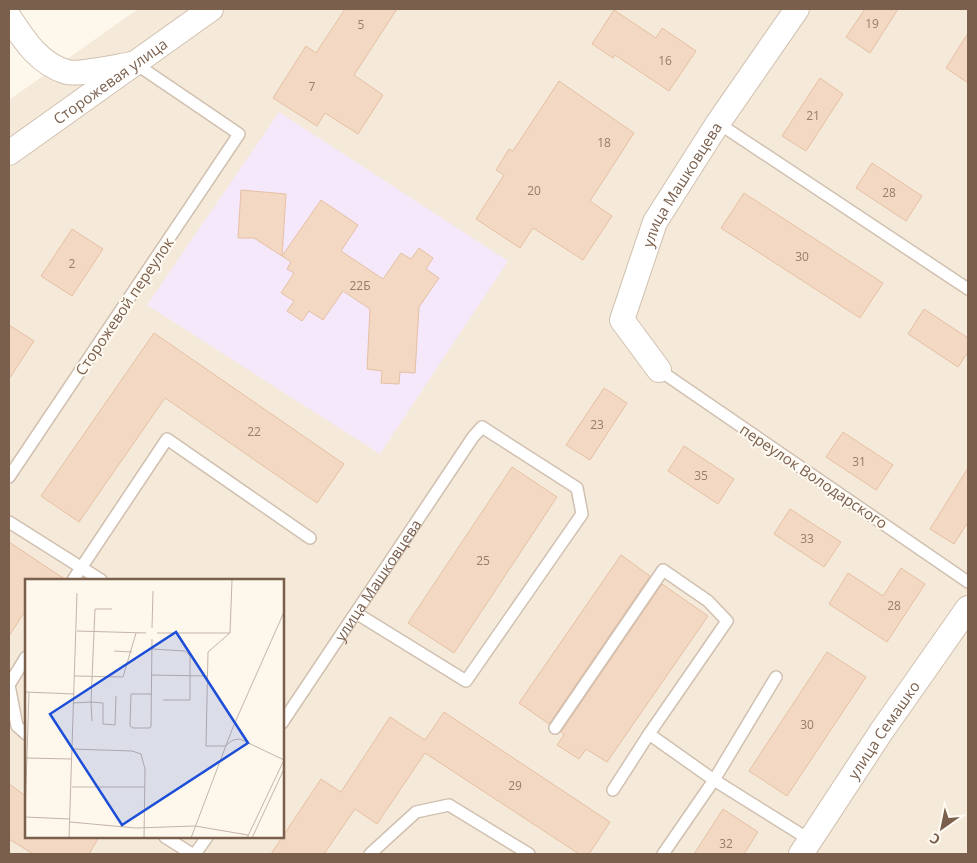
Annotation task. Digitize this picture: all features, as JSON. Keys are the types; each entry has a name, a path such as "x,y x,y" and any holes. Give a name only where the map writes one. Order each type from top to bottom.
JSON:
{"street":[{"name":"Сторожевая улица","path":"9,153 211,9"},
{"name":"улица Машковцева","path":"659,370 622,320 655,222 718,124 797,9"},
{"path":"9,17 30,48 48,63 69,72 136,64"},
{"name":"улица Семашко","path":"805,847 881,732 968,608"}],"lane":[{"name":"Сторожевой переулок","path":"9,477 239,134 136,64"},
{"path":"718,124 968,290"},
{"name":"переулок Володарского","path":"659,370 968,582"},
{"name":"улица Машковцева","path":"284,717 482,427 577,488 582,514 466,681 356,613"},
{"path":"74,579 166,439 310,538"},
{"path":"9,522 99,579"},
{"path":"555,728 663,570 708,601 727,621 613,790"},
{"path":"25,659 9,684 17,726 25,733"},
{"path":"663,854 714,780 776,676"},
{"path":"650,734 805,847"},
{"path":"370,854 416,812 449,805 529,854"},
{"path":"167,838 194,854 206,838"}],"shaded area":[{"path":"138,9 968,9 968,854 9,854 9,100"},
{"path":"279,112 508,261 380,454 147,305"}],"building":[{"path":"345,9 397,9 354,75 383,95 358,134 325,113 317,126 273,98 306,46 316,53"},
{"path":"865,9 898,9 870,53 846,37"},
{"path":"614,10 656,38 662,28 696,51 669,91 615,55 613,58 592,44"},
{"path":"968,33 968,83 946,68"},
{"path":"820,78 843,94 806,151 782,136"},
{"path":"559,81 634,133 590,201 612,216 583,260 533,228 520,248 476,219 504,175 496,170 509,149 513,151"},
{"path":"872,163 922,196 906,221 856,188"},
{"path":"241,190 286,194 282,256 254,238 238,238"},
{"path":"744,193 883,283 860,318 721,228"},
{"path":"321,200 358,225 341,251 383,279 401,253 411,259 419,248 433,258 426,269 439,278 419,307 415,373 400,372 399,384 381,383 382,371 367,369 370,309 343,291 323,320 309,311 302,321 287,311 294,301 281,293 294,273 287,269 291,262 282,256"},
{"path":"72,229 103,249 72,296 41,276"},
{"path":"924,309 968,338 968,352 958,367 908,334"},
{"path":"9,325 34,341 9,379"},
{"path":"154,333 344,464 317,503 165,398 79,522 41,496"},
{"path":"604,388 627,403 590,460 566,445"},
{"path":"843,432 893,465 876,490 826,457"},
{"path":"684,446 734,479 718,504 668,471"},
{"path":"512,467 557,497 454,653 408,623"},
{"path":"968,468 968,522 954,544 930,529"},
{"path":"790,509 841,542 824,567 774,534"},
{"path":"9,542 64,579 25,579 25,612 9,636"},
{"path":"621,555 650,576 549,724 519,703"},
{"path":"901,568 925,584 887,642 829,604 848,573 883,596"},
{"path":"662,584 708,616 607,762 586,749 579,759 557,745 564,735 561,732"},
{"path":"827,652 866,677 787,796 749,771"},
{"path":"444,712 610,822 589,854 579,854 425,753 377,824 355,809 324,854 271,854 282,838 284,838 284,834 321,779 341,792 390,717 425,740"},
{"path":"9,784 25,795 25,838 98,838 89,854 33,854 9,839"},
{"path":"723,809 758,832 744,854 694,854"}]}
